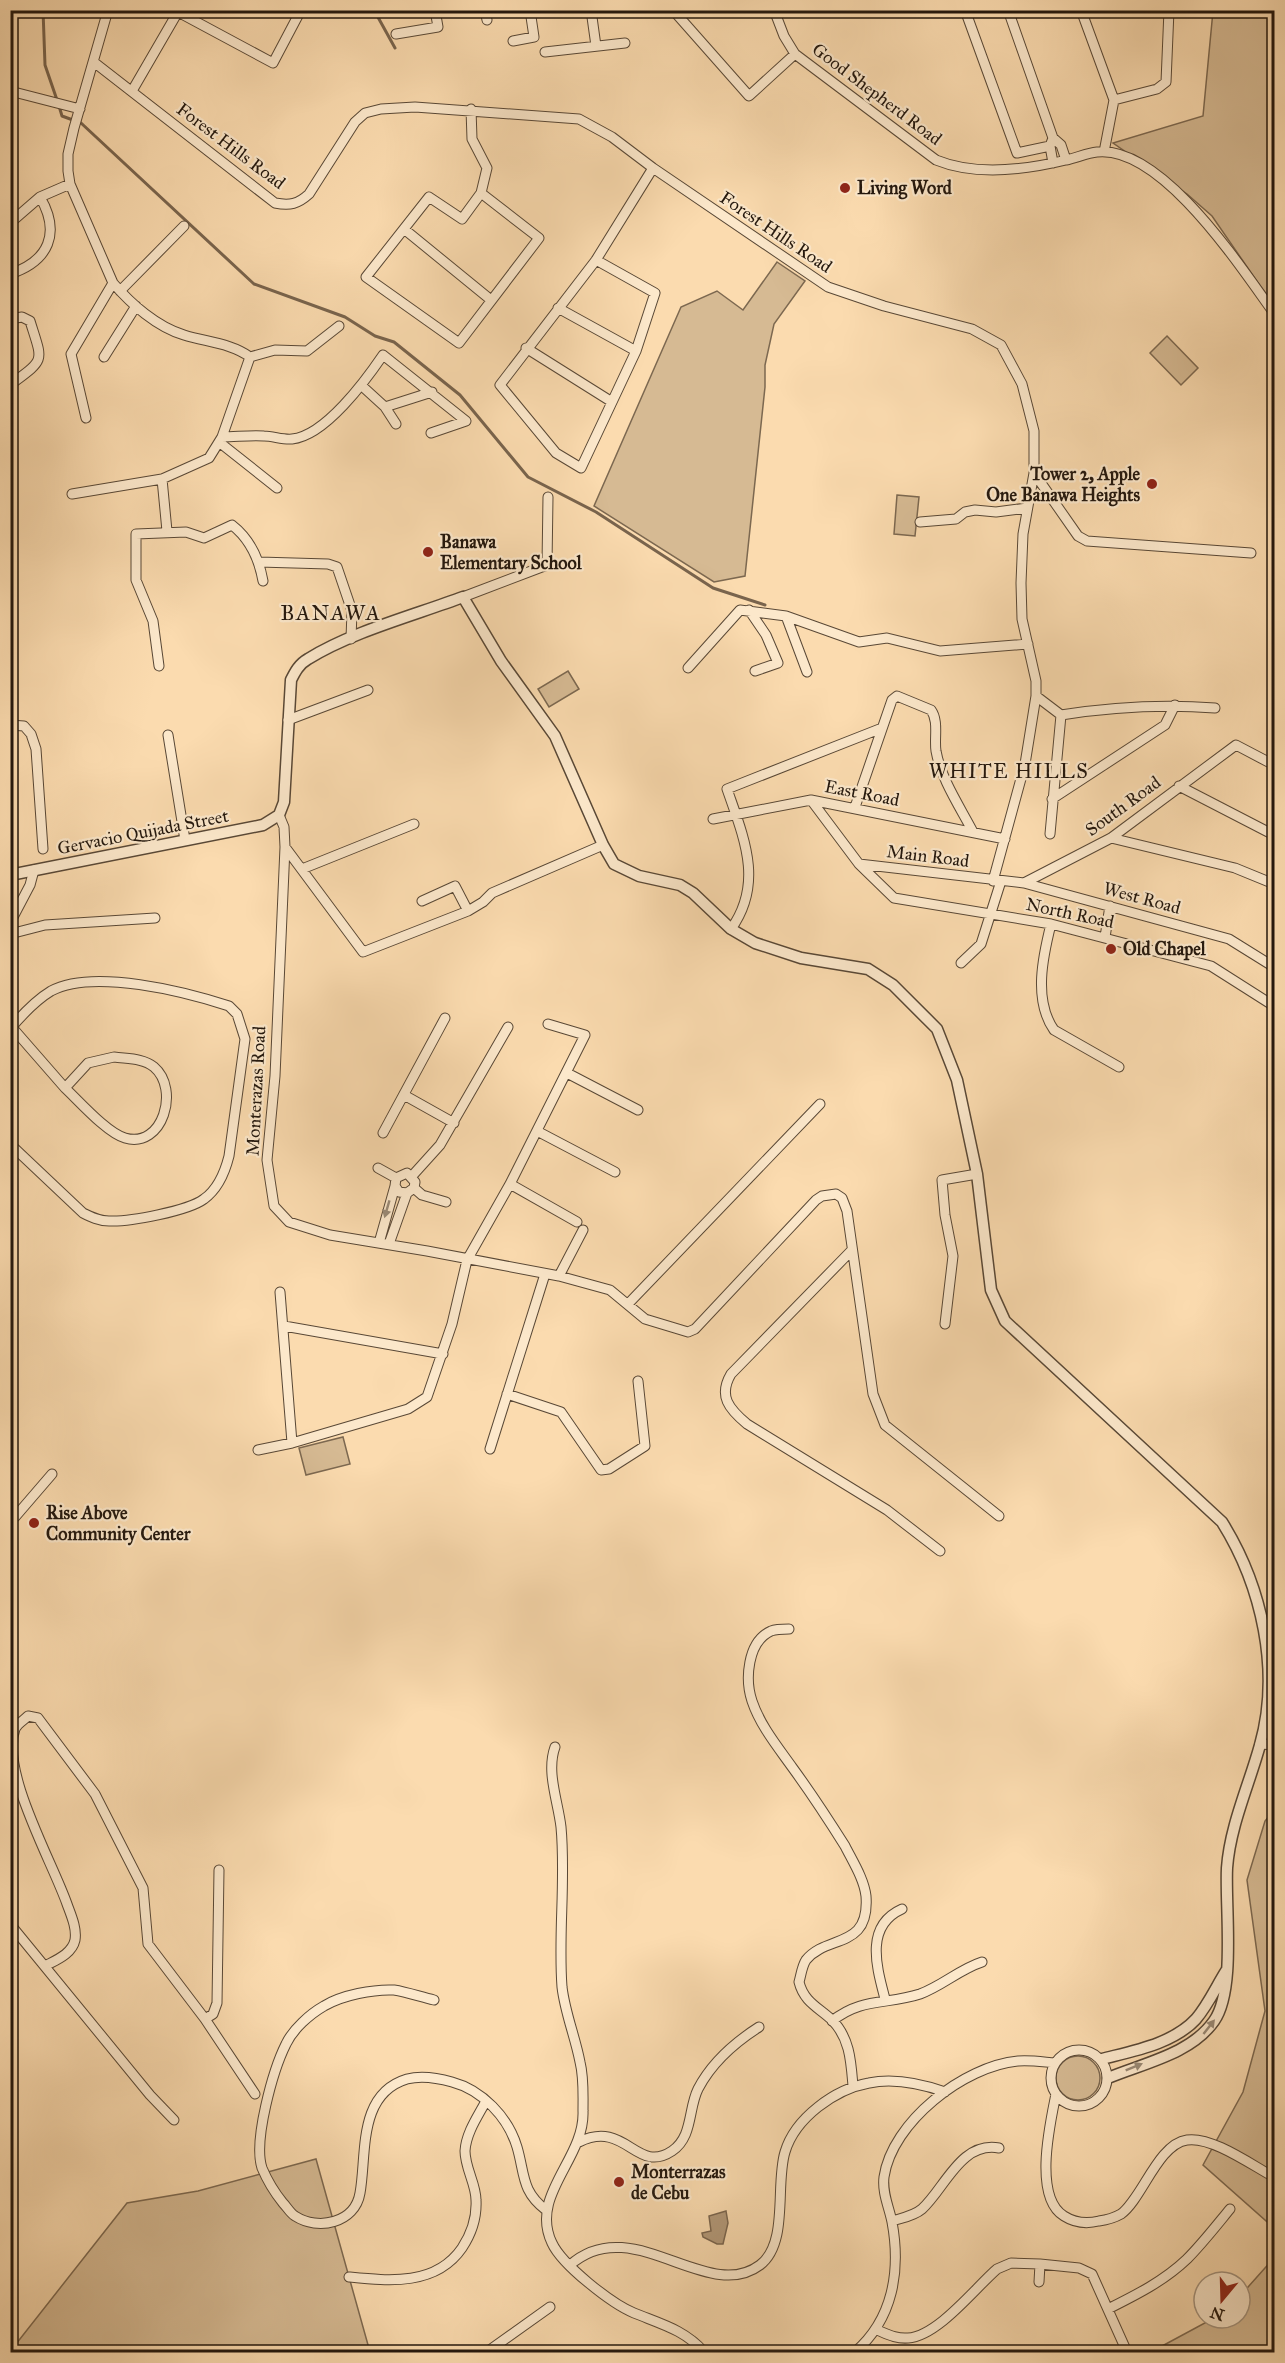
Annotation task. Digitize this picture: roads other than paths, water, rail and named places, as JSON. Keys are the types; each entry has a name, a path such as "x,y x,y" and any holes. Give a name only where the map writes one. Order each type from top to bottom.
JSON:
{"street":[{"path":"108,10 68,154 70,184 113,283 120,291 161,325 181,335 240,350 250,357"},
{"path":"132,91 178,11 273,63 301,10"},
{"path":"396,34 438,27 435,10"},
{"path":"513,41 534,38 530,10"},
{"path":"591,10 596,46"},
{"path":"673,10 749,96 795,54"},
{"name":"Good Shepherd Road","path":"774,10 784,36 795,54 936,160 953,167 974,170 1053,163 1104,152"},
{"path":"965,10 1017,153 1051,142 1061,145 1066,160"},
{"path":"1008,10 1051,142 1053,163"},
{"path":"1081,10 1114,100 1104,152 1125,157 1147,170 1206,219 1275,313"},
{"path":"1114,100 1158,89 1166,82 1169,10"},
{"path":"545,52 625,43"},
{"name":"Forest Hills Road","path":"95,63 275,203 285,205 298,203 309,194 355,122 365,113 415,107 471,109 579,119 612,137 653,168 828,287 884,306 972,329 996,340 1007,352 1029,406 1034,431 1034,473 1027,508 1021,583 1022,619 1036,681 1036,696 1025,764 1005,839 991,914 981,944 961,963"},
{"path":"10,91 80,111"},
{"path":"471,109 472,139 487,168 487,177 481,193 462,219 429,197 366,277 459,343 538,238 481,193"},
{"path":"596,260 655,293 636,351 581,468 556,453 500,386 526,348 596,260 653,168"},
{"path":"10,223 40,197 70,184"},
{"path":"10,274 33,264 46,250 50,238 49,218 40,197"},
{"path":"120,291 184,226"},
{"path":"404,229 491,300"},
{"path":"86,418 71,354 113,283"},
{"path":"104,357 136,306"},
{"path":"558,308 636,351"},
{"path":"10,319 22,317 30,321 41,356 39,364 10,385"},
{"path":"250,357 275,350 307,351 339,326"},
{"path":"526,348 612,402"},
{"path":"220,440 266,435 291,439 301,437 336,413 362,386 383,355 466,421 431,434"},
{"path":"72,494 162,479 209,458 220,440 250,357"},
{"path":"362,386 385,407 396,424"},
{"path":"385,407 432,392"},
{"path":"220,440 277,488"},
{"path":"1034,473 1078,536 1087,541 1251,553"},
{"path":"162,479 167,531"},
{"path":"279,815 286,784 291,681 297,669 307,659 351,639 547,566 548,497"},
{"path":"920,522 956,519 965,512 975,510 996,512 1027,508"},
{"path":"159,666 153,621 136,580 135,534 186,532 204,538 232,525 248,542 259,562 263,581"},
{"path":"259,562 331,565 341,573 352,611 351,639"},
{"path":"463,597 501,661 555,736 603,845 614,864 623,870 680,885 693,893 731,929 755,943 781,953 868,969 893,985 937,1029 957,1080 977,1174 991,1290 1005,1321 1222,1522 1239,1549 1250,1576 1266,1647 1270,1688 1260,1744 1231,1844 1227,1867 1226,1971 1221,2009 1202,2036 1184,2048 1108,2078"},
{"path":"688,668 740,610 786,616 859,642 886,638 940,651 1028,645"},
{"path":"749,610 766,635 778,663 755,671"},
{"path":"786,616 807,672"},
{"path":"288,720 368,690"},
{"path":"1036,696 1060,715 1109,708 1175,705 1215,708"},
{"path":"855,807 893,697 931,710 935,714 935,745 940,768 973,832"},
{"path":"1052,799 1165,725 1175,705"},
{"path":"1050,834 1060,715"},
{"path":"10,725 24,726 31,734 36,749 43,849"},
{"path":"731,929 745,907 750,884 748,859 727,789 882,728"},
{"path":"168,735 185,840"},
{"name":"South Road","path":"1024,884 1111,838 1236,745 1275,765"},
{"path":"1179,786 1275,835"},
{"name":"East Road","path":"713,819 811,800 855,807 1005,839"},
{"name":"North Road","path":"811,800 859,864 894,898 1051,924 1211,966 1275,1006"},
{"name":"Gervacio Quijada Street","path":"10,875 263,825 279,815"},
{"name":"Monterazas Road","path":"279,815 284,827 285,847 275,1076 267,1160 274,1206 289,1222 330,1235 559,1276 610,1290 645,1319 681,1332 695,1329 816,1200 830,1193 836,1194 845,1204 852,1250"},
{"path":"302,869 414,824"},
{"path":"1111,838 1235,868 1275,884"},
{"path":"285,847 363,952 468,911 492,893 603,845"},
{"name":"Main Road","path":"859,864 997,881"},
{"path":"10,923 30,885 34,870"},
{"name":"West Road","path":"997,881 1024,884 1229,939 1275,967"},
{"path":"422,901 455,886 468,911"},
{"path":"1105,937 1110,906"},
{"path":"10,934 45,925 155,918"},
{"path":"1051,924 1042,959 1042,979 1048,1021 1054,1030 1119,1066"},
{"path":"10,1144 83,1213 94,1219 110,1221 189,1207 204,1199 224,1174 229,1156 245,1039 237,1014 229,1006 129,983 108,982 61,987 39,1001 11,1027 65,1088 111,1130 129,1139 148,1137 157,1128 166,1104 163,1078 155,1068 136,1059 95,1060 65,1088"},
{"path":"383,1133 445,1018"},
{"path":"258,1449 292,1443 408,1409 423,1402 443,1354 467,1260 510,1184 585,1035 548,1024"},
{"path":"412,1176 429,1160 454,1123 508,1027"},
{"path":"567,1073 638,1110"},
{"path":"404,1095 454,1123"},
{"path":"628,1304 820,1104"},
{"path":"537,1131 615,1172"},
{"path":"378,1168 396,1182 399,1192 410,1191 446,1202"},
{"path":"379,1243 396,1182 407,1173 415,1182 389,1244"},
{"path":"945,1324 953,1256 945,1215 942,1180 977,1174"},
{"path":"510,1184 577,1222"},
{"path":"559,1276 583,1230"},
{"path":"852,1250 878,1413 885,1425 999,1516"},
{"path":"852,1250 731,1374 725,1384 724,1398 733,1412 747,1424 887,1510 940,1551"},
{"path":"490,1449 545,1274"},
{"path":"280,1292 292,1443"},
{"path":"284,1326 443,1354"},
{"path":"507,1394 561,1412 601,1470 609,1469 645,1446 638,1382"},
{"path":"10,1518 15,1517 52,1474"},
{"path":"789,1629 771,1631 754,1649 747,1681 752,1700 763,1724 824,1810 862,1881 866,1896 863,1922 855,1933 841,1942 804,1958 799,1982 807,2001 832,2021 850,2052 854,2086"},
{"path":"45,1966 68,1953 75,1941 74,1926 57,1877 16,1780 11,1756 15,1728 27,1716 38,1718 95,1794 143,1888 148,1944 205,2019 255,2094"},
{"path":"1260,1744 1275,1745"},
{"path":"555,1747 550,1760 561,1828 562,1986 583,2080 584,2120 579,2142 555,2184 546,2210 552,2243 570,2265 618,2305 677,2329 694,2341 704,2352"},
{"path":"205,2019 213,2014 217,2003 219,1870"},
{"path":"885,2000 875,1951 884,1922 891,1914 902,1910"},
{"path":"10,1913 13,1926 150,2095 174,2120"},
{"path":"832,2021 856,2006 918,1995 943,1984 972,1965 982,1962"},
{"path":"1102,2060 1144,2047 1182,2031 1207,2004 1226,1971"},
{"path":"434,2000 394,1990 368,1992 342,1999 325,2005 306,2019 286,2042 272,2079 261,2144 262,2166 275,2193 293,2216 307,2223 322,2225 343,2218 355,2207 360,2194 364,2138 371,2114 381,2097 406,2079 423,2077 461,2084 486,2101 508,2127 517,2146 527,2191 546,2210"},
{"path":"579,2142 590,2137 609,2135 638,2153 650,2157 662,2156 672,2151 682,2142 687,2131 697,2091 705,2078 728,2049 759,2027"},
{"path":"1056,2094 1072,2106 1085,2106 1102,2096 1108,2078 1102,2060 1090,2052 1077,2050 1065,2054 1055,2063 1051,2079 1056,2094 1049,2128 1046,2184 1053,2204 1061,2215 1074,2222 1090,2223 1122,2213 1154,2168 1170,2150 1185,2140 1201,2140 1216,2146 1275,2177"},
{"path":"855,2352 877,2330 893,2293 895,2266 892,2221 884,2195 884,2179 888,2159 898,2138 910,2123 945,2092 969,2077 1017,2061 1055,2063"},
{"path":"570,2265 581,2256 605,2247 631,2247 688,2267 724,2274 741,2273 759,2266 775,2241 782,2164 791,2137 813,2110 854,2086 871,2082 917,2084 945,2092"},
{"path":"349,2277 389,2281 417,2277 441,2270 455,2257 469,2237 476,2217 476,2197 465,2152 470,2130 486,2101"},
{"path":"892,2221 916,2214 924,2208 950,2173 978,2149 990,2146 999,2148"},
{"path":"1108,2309 1145,2290 1170,2273 1187,2259 1230,2209"},
{"path":"877,2330 896,2338 911,2338 926,2332 997,2269 1011,2263 1040,2264 1079,2268 1092,2274 1127,2352"},
{"path":"1039,2282 1040,2264"},
{"path":"487,2352 550,2307"}],"waterway":[{"path":"43,10 45,65 57,100"},
{"path":"374,10 395,48"},
{"path":"59,106 62,116 81,123 254,284 345,317 375,336 394,342 460,395 528,477 596,512 713,588 765,605"}],"place":[{"name":"Living Word","path":"845,188"},
{"name":"Tower 2, Apple One Banawa Heights","path":"1152,484"},
{"name":"Banawa Elementary School","path":"428,552"},
{"name":"Old Chapel","path":"1111,949"},
{"name":"Rise Above Community Center","path":"34,1523"},
{"name":"Monterrazas de Cebu","path":"619,2182"}],"district":[{"name":"BANAWA","path":"331,613"},
{"name":"WHITE HILLS","path":"1009,771"}]}
